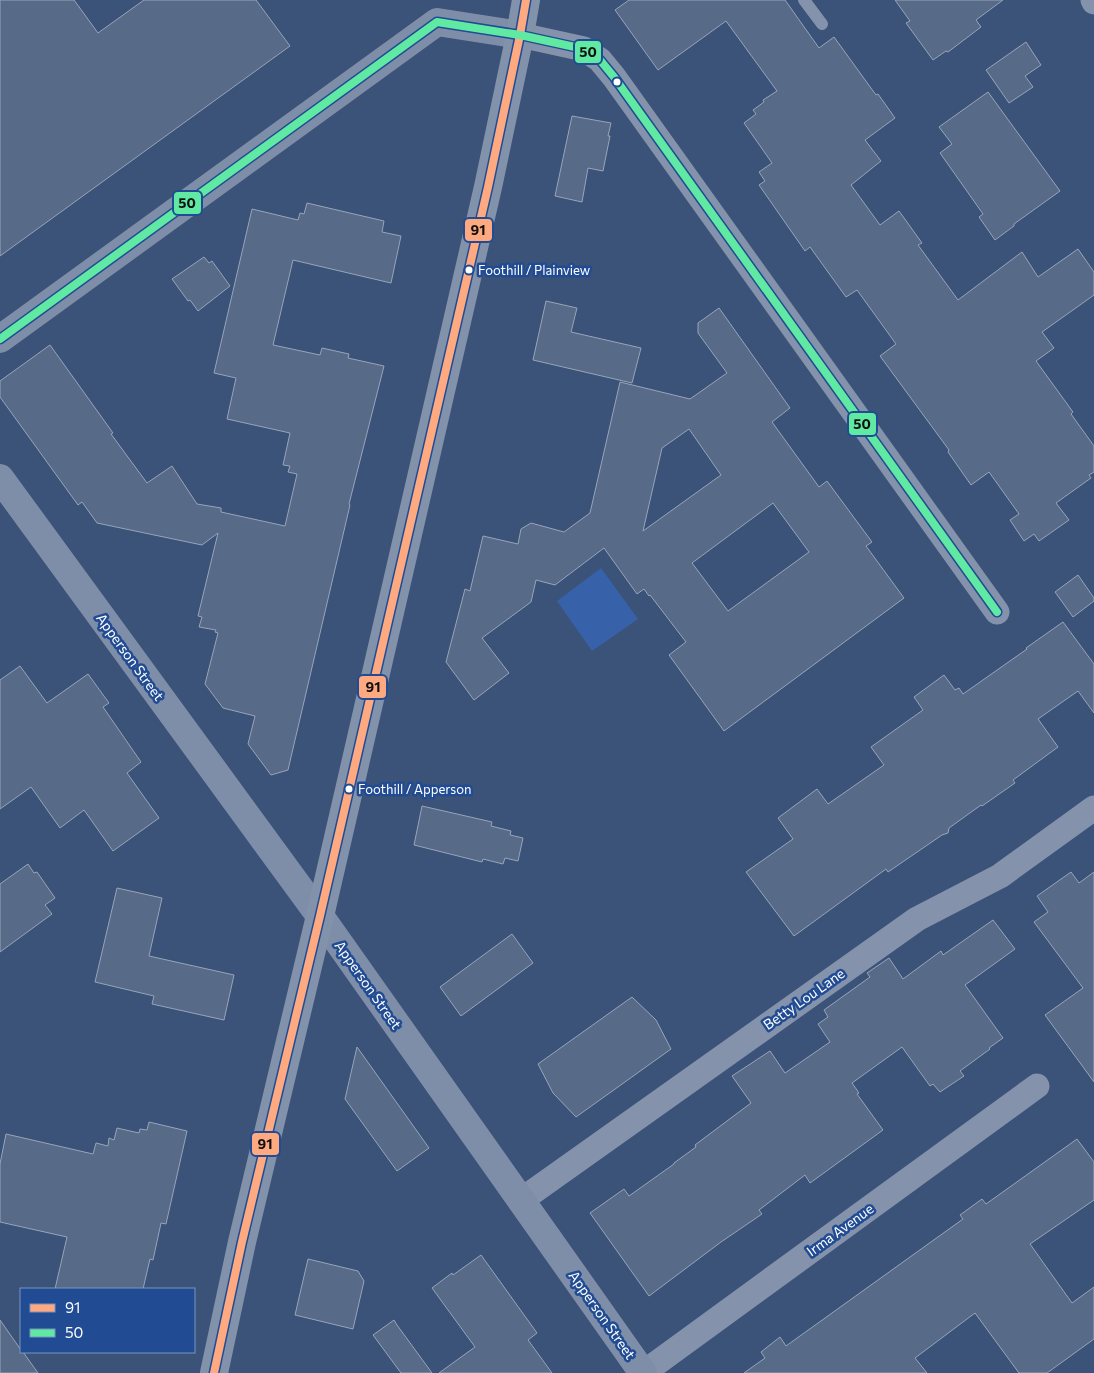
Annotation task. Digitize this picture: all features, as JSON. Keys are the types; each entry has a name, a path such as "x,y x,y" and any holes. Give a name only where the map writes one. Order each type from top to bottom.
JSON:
{"main road":[{"path":"214,1373 242,1242 320,916 488,187 526,0"}],"street":[{"path":"0,339 437,22 520,35 584,49 600,60 614,77 997,612"},
{"name":"Apperson Street","path":"0,478 320,916 643,1373"},
{"name":"Betty Lou Lane","path":"520,1201 917,919 1000,876 1094,808"},
{"name":"Irma Avenue","path":"643,1373 1038,1086"}],"lane":[{"path":"804,0 822,24"}],"shaded area":[{"path":"601,568 638,619 592,651 557,601"}],"building":[{"path":"0,0 74,0 98,33 144,0 256,0 290,46 0,256"},
{"path":"629,0 785,0 819,48 834,37 895,118 865,140 881,161 851,185 880,225 899,211 922,243 918,245 958,300 1022,252 1038,277 1078,249 1094,272 1094,295 1042,332 1054,348 1036,361 1073,412 1071,414 1094,446 1094,472 1089,475 1091,478 1056,503 1069,520 1039,541 1034,534 1024,541 1010,520 1019,514 989,472 971,485 948,452 949,450 880,356 896,344 857,290 846,297 810,247 805,251 759,185 765,181 759,172 772,163 744,123 756,114 753,110 764,102 763,100 777,91 726,21 658,70 615,10"},
{"path":"895,0 1003,0 976,20 981,27 948,52 946,51 933,60 906,23 910,21"},
{"path":"1026,42 1041,65 1025,76 1033,87 1009,103 986,70"},
{"path":"988,92 1060,191 995,240 979,217 983,214 940,153 952,144 939,127"},
{"path":"572,116 611,123 603,171 588,168 582,202 555,196"},
{"path":"307,203 384,221 382,232 401,236 391,283 293,260 273,345 320,355 322,348 349,354 348,358 384,366 349,504 288,770 271,775 248,744 255,716 223,708 205,684 218,633 215,632 216,630 199,627 202,617 198,616 218,533 202,545 97,523 82,502 78,505 0,397 0,381 50,345 147,483 172,466 197,504 221,508 221,512 285,526 297,474 288,472 290,466 283,465 290,433 227,419 236,378 214,373 252,209 298,220 300,213 304,214"},
{"path":"204,257 209,263 212,261 230,286 198,311 172,279"},
{"path":"546,301 577,308 571,332 641,348 632,383 533,360"},
{"path":"719,308 790,408 772,422 819,487 827,481 872,542 866,546 904,598 724,731 669,655 686,642 644,589 637,594 604,548 555,585 536,580 531,602 482,638 509,673 474,700 446,662 465,589 470,591 483,536 518,544 521,529 531,523 564,532 590,513 620,382 690,399 727,373 698,333 698,323","holes":["689,429 721,475 643,531 662,448","773,503 809,552 728,611 692,563"]},
{"path":"1078,575 1094,598 1094,601 1073,617 1055,592"},
{"path":"1063,622 1094,664 1094,713 1078,691 1038,719 1058,747 1013,780 1015,783 949,828 948,833 942,835 888,872 886,869 794,936 746,872 793,839 778,818 817,789 828,804 884,765 871,747 923,710 914,697 944,675 955,690 959,688 963,694"},
{"path":"20,666 47,703 88,674 109,703 103,707 141,762 127,773 159,818 113,851 84,810 60,828 31,787 0,809 0,680"},
{"path":"422,806 492,822 491,826 511,831 510,835 523,838 518,861 505,858 503,864 483,859 482,862 414,845"},
{"path":"28,864 34,873 37,872 55,898 45,905 52,914 0,952 0,884"},
{"path":"1071,872 1079,883 1094,872 1094,1082 1045,1015 1083,988 1034,922 1048,912 1037,896"},
{"path":"117,888 162,898 149,956 234,975 224,1020 152,1004 154,996 95,982"},
{"path":"993,920 1015,949 965,985 1003,1038 960,1071 964,1076 940,1092 933,1084 930,1086 902,1047 852,1083 859,1093 857,1094 883,1130 810,1183 805,1175 759,1210 762,1214 649,1296 590,1213 624,1189 629,1196 674,1164 696,1147 695,1145 751,1103 732,1076 770,1051 785,1073 830,1042 818,1024 828,1017 824,1010 870,977 867,973 889,958 903,979 941,951 943,955"},
{"path":"512,934 533,963 461,1016 440,987"},
{"path":"632,997 656,1020 671,1049 576,1117 553,1093 538,1064"},
{"path":"357,1047 429,1148 397,1171 345,1099"},
{"path":"149,1122 187,1131 166,1224 161,1223 153,1260 150,1259 143,1288 55,1288 67,1237 0,1222 0,1164 6,1134 93,1154 96,1143 108,1146 109,1138 114,1140 117,1128 139,1133 140,1129 147,1130"},
{"path":"1077,1139 1094,1162 1094,1200 1030,1244 1072,1303 1094,1287 1094,1339 1047,1373 1019,1373 975,1313 915,1358 927,1373 744,1373 765,1358 761,1352 780,1337 786,1346 963,1219 960,1215 982,1199 986,1204"},
{"path":"481,1255 537,1333 528,1340 552,1373 439,1373 475,1347 432,1288"},
{"path":"308,1259 358,1271 364,1281 353,1329 295,1315"},
{"path":"0,1320 20,1349 20,1353 24,1353 38,1373 0,1373"},
{"path":"394,1320 432,1373 401,1373 373,1335"}],"transit line":[{"name":"91","path":"214,1373 242,1242 320,916 488,187 526,0"},
{"name":"50","path":"0,339 437,22 520,35 584,49 600,60 614,77 997,612"}],"place":[{"name":"Foothill / Plainview","path":"469,270"},
{"name":"Foothill / Apperson","path":"349,789"}]}
